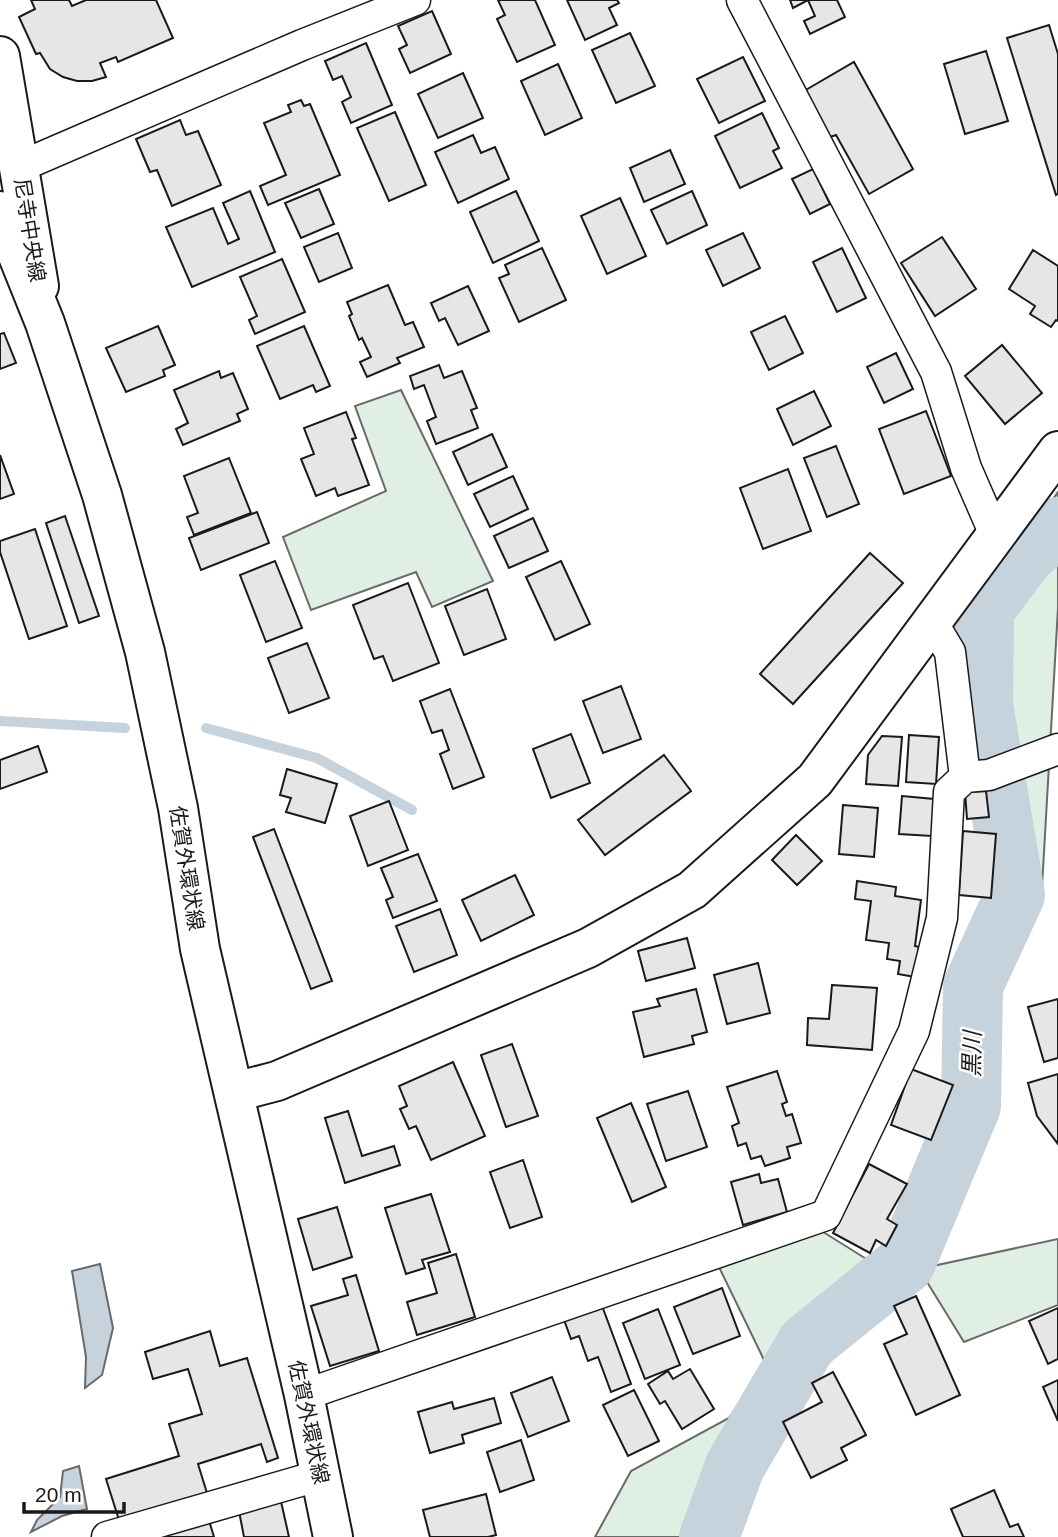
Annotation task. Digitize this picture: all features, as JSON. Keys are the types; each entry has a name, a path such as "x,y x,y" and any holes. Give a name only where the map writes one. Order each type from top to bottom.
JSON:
{"main road":[{"name":"尼寺中央線","path":"0,56 45,323"},
{"name":"佐賀外環状線","path":"0,211 45,323 102,495 145,652 178,808 201,949 304,1395 333,1537"},
{"path":"235,1092 277,1081 587,948 692,890 815,780 1058,451"}],"street":[{"path":"19,167 302,45 415,0"},
{"path":"742,0 936,372 966,468 996,537"},
{"path":"932,622 950,652 965,777"},
{"path":"304,1395 826,1214 914,1031 942,918 949,792 965,777 989,775 1053,752"},
{"path":"107,1537 321,1475"}],"green space":[{"path":"401,390 493,581 432,607 416,572 311,610 283,537 386,491 355,406"},
{"path":"1058,492 1058,608 1042,887 1023,902 1008,886 989,783 973,719 978,604"},
{"path":"812,1225 876,1265 799,1328 722,1468 696,1537 595,1537 631,1471 729,1418 766,1364 718,1265"},
{"path":"1058,1239 1058,1305 964,1342 919,1269"}],"shaded area":[{"path":"100,1264 113,1328 102,1375 85,1388 86,1357 72,1271"},
{"path":"79,1466 87,1509 62,1516 31,1532 37,1520 60,1497 63,1471"}],"building":[{"path":"31,0 69,0 72,6 86,0 156,0 173,38 118,62 116,57 100,63 106,77 77,81 50,69 40,53 36,54 19,17 35,9"},
{"path":"498,0 535,0 555,45 517,62 497,19 505,15"},
{"path":"567,0 617,0 619,3 609,8 617,25 585,40"},
{"path":"790,0 808,0 793,8"},
{"path":"808,0 837,0 845,17 810,34 804,21 815,16"},
{"path":"432,11 451,54 410,73 399,49 407,45 398,26"},
{"path":"1049,25 1058,54 1056,195 1007,38"},
{"path":"630,33 655,86 616,103 592,50"},
{"path":"366,43 392,105 351,123 342,102 351,97 342,76 333,80 325,61"},
{"path":"986,51 1008,121 965,134 944,64"},
{"path":"743,57 765,101 719,123 697,79"},
{"path":"854,62 913,169 869,194 836,135 830,137 804,91"},
{"path":"558,64 582,118 545,135 521,81"},
{"path":"463,73 483,118 438,138 418,94"},
{"path":"301,100 304,106 310,104 340,175 268,205 260,186 286,175 264,123 291,112 288,105"},
{"path":"395,112 426,185 389,201 357,128"},
{"path":"762,113 779,148 773,151 782,168 740,188 715,136"},
{"path":"180,120 186,135 198,131 221,185 172,206 157,170 150,172 136,139"},
{"path":"473,135 481,153 495,147 509,179 458,203 435,152"},
{"path":"670,150 685,184 644,202 630,168"},
{"path":"813,169 830,204 810,214 792,179"},
{"path":"319,189 334,224 301,238 285,203"},
{"path":"250,191 275,252 192,287 166,227 213,208 228,244 239,239 223,203"},
{"path":"516,191 539,241 493,263 470,212"},
{"path":"692,191 707,225 667,244 651,210"},
{"path":"620,198 646,256 607,274 581,216"},
{"path":"338,233 352,268 319,282 304,247"},
{"path":"743,233 760,268 723,286 706,250"},
{"path":"942,237 976,289 935,316 901,263"},
{"path":"542,248 566,300 519,322 499,278 509,274 505,265"},
{"path":"842,248 866,298 837,312 813,262"},
{"path":"1033,250 1058,266 1058,321 1051,327 1030,314 1035,306 1009,289"},
{"path":"282,259 305,312 255,334 249,320 257,316 240,277"},
{"path":"388,285 405,325 413,322 424,347 397,358 400,363 367,377 360,362 371,357 362,338 359,340 349,316 352,314 347,302"},
{"path":"468,286 489,331 458,345 445,318 439,321 431,303"},
{"path":"785,316 803,353 769,370 751,332"},
{"path":"158,326 175,365 163,370 165,376 126,392 106,348"},
{"path":"304,326 330,386 316,392 313,385 280,399 257,346"},
{"path":"4,333 16,363 0,369 0,334"},
{"path":"1002,345 1042,393 1005,424 965,376"},
{"path":"896,353 913,389 884,403 867,367"},
{"path":"439,365 444,378 462,371 477,408 471,410 478,428 436,444 427,421 436,417 424,385 414,389 410,376"},
{"path":"219,371 221,378 233,373 248,409 237,414 240,421 183,445 176,429 188,423 174,390"},
{"path":"814,391 831,426 793,445 777,409"},
{"path":"926,411 951,476 904,494 879,429"},
{"path":"346,412 356,438 352,439 369,485 338,496 335,488 316,496 301,459 314,454 304,428"},
{"path":"492,434 507,467 468,485 453,452"},
{"path":"836,446 859,504 827,517 804,458"},
{"path":"0,455 14,494 0,499"},
{"path":"229,458 251,513 194,535 187,517 198,513 184,476"},
{"path":"788,469 811,531 763,549 740,488"},
{"path":"513,476 528,509 490,527 474,494"},
{"path":"257,512 269,543 201,570 189,538"},
{"path":"65,516 99,616 79,623 46,523"},
{"path":"533,518 548,551 509,568 494,536"},
{"path":"35,529 67,626 29,639 0,552 0,541"},
{"path":"870,553 903,583 793,704 760,674"},
{"path":"275,561 302,628 266,642 240,575"},
{"path":"561,561 590,624 555,640 526,577"},
{"path":"408,583 439,663 393,681 383,656 374,659 353,605"},
{"path":"487,589 506,639 464,655 445,606"},
{"path":"307,643 329,698 289,713 268,658"},
{"path":"621,686 641,739 603,753 583,701"},
{"path":"450,689 484,777 453,789 440,754 449,750 442,730 432,733 420,701"},
{"path":"571,734 590,783 551,798 533,749"},
{"path":"909,735 939,737 936,784 906,782"},
{"path":"882,736 902,737 898,786 866,784 868,755"},
{"path":"38,746 47,772 0,789 0,760"},
{"path":"664,755 691,791 605,855 578,820"},
{"path":"287,769 337,784 325,823 286,812 291,798 280,795"},
{"path":"986,791 989,817 967,819 965,792"},
{"path":"902,796 934,799 932,836 899,834"},
{"path":"389,801 408,850 368,866 350,816"},
{"path":"843,805 878,808 874,857 839,854"},
{"path":"274,829 332,981 311,989 253,837"},
{"path":"963,831 996,834 991,898 959,895"},
{"path":"796,835 822,861 797,885 772,860"},
{"path":"418,854 437,901 393,918 386,900 393,897 381,868"},
{"path":"515,875 534,915 481,941 462,900"},
{"path":"857,881 896,887 895,896 921,900 915,946 919,947 915,977 898,974 900,961 887,959 889,943 866,940 871,901 855,899"},
{"path":"440,909 457,955 414,972 396,926"},
{"path":"687,938 695,968 646,981 638,951"},
{"path":"758,963 770,1013 727,1024 714,975"},
{"path":"832,985 877,988 872,1050 807,1045 808,1018 829,1019"},
{"path":"696,989 707,1032 692,1036 694,1044 644,1057 633,1012 660,1006 657,999"},
{"path":"1058,999 1058,1058 1044,1062 1028,1007"},
{"path":"512,1044 538,1116 506,1127 481,1055"},
{"path":"453,1062 485,1136 431,1160 416,1126 409,1129 400,1109 407,1106 399,1086"},
{"path":"911,1069 953,1085 931,1140 891,1125"},
{"path":"777,1071 787,1102 782,1104 786,1116 792,1114 801,1143 787,1147 790,1158 765,1166 761,1156 751,1159 746,1143 738,1146 732,1126 739,1123 727,1087"},
{"path":"1058,1074 1058,1144 1037,1116 1028,1083"},
{"path":"688,1091 707,1147 666,1161 647,1104"},
{"path":"631,1103 666,1187 632,1202 597,1118"},
{"path":"348,1111 362,1156 394,1146 400,1165 345,1183 325,1118"},
{"path":"523,1160 542,1217 510,1228 490,1172"},
{"path":"869,1164 907,1184 887,1219 897,1225 886,1246 876,1240 870,1253 833,1233"},
{"path":"759,1174 761,1183 778,1179 787,1212 743,1225 731,1182"},
{"path":"431,1194 450,1252 422,1260 425,1268 406,1274 385,1208"},
{"path":"337,1207 352,1257 313,1270 298,1219"},
{"path":"456,1254 475,1317 417,1335 407,1302 437,1293 428,1263"},
{"path":"356,1275 379,1351 330,1366 311,1306 348,1295 343,1279"},
{"path":"722,1288 740,1336 693,1354 674,1307"},
{"path":"916,1296 960,1395 916,1415 884,1344 907,1334 894,1306"},
{"path":"601,1303 631,1384 611,1392 598,1357 588,1361 579,1336 571,1339 563,1317"},
{"path":"1058,1308 1058,1359 1048,1364 1029,1321"},
{"path":"658,1309 680,1365 645,1379 623,1323"},
{"path":"210,1331 220,1366 247,1358 278,1458 267,1462 261,1444 198,1464 207,1493 119,1520 106,1479 179,1456 169,1424 202,1414 188,1369 153,1379 145,1352"},
{"path":"690,1369 714,1409 682,1429 665,1401 660,1404 648,1384 668,1371 673,1379"},
{"path":"833,1372 866,1435 841,1448 847,1460 811,1478 783,1422 822,1402 812,1383"},
{"path":"552,1377 569,1421 528,1437 511,1393"},
{"path":"1058,1380 1058,1421 1043,1387"},
{"path":"634,1390 659,1441 628,1456 603,1405"},
{"path":"494,1398 501,1423 462,1435 464,1443 430,1453 418,1412 452,1402 454,1409"},
{"path":"521,1440 534,1480 500,1492 487,1452"},
{"path":"994,1490 1010,1527 1018,1524 1024,1537 963,1537 951,1509"},
{"path":"486,1494 496,1535 430,1537 423,1510"},
{"path":"280,1497 289,1537 244,1537 238,1506"},
{"path":"208,1517 214,1537 142,1537"}],"waterway":[{"name":"黒川","path":"709,1537 735,1466 807,1343 905,1264 971,1106 973,986 1015,895 983,705 984,610 1025,555 1058,527"},
{"path":"0,721 125,728"},
{"path":"206,728 317,758 412,810"}]}
